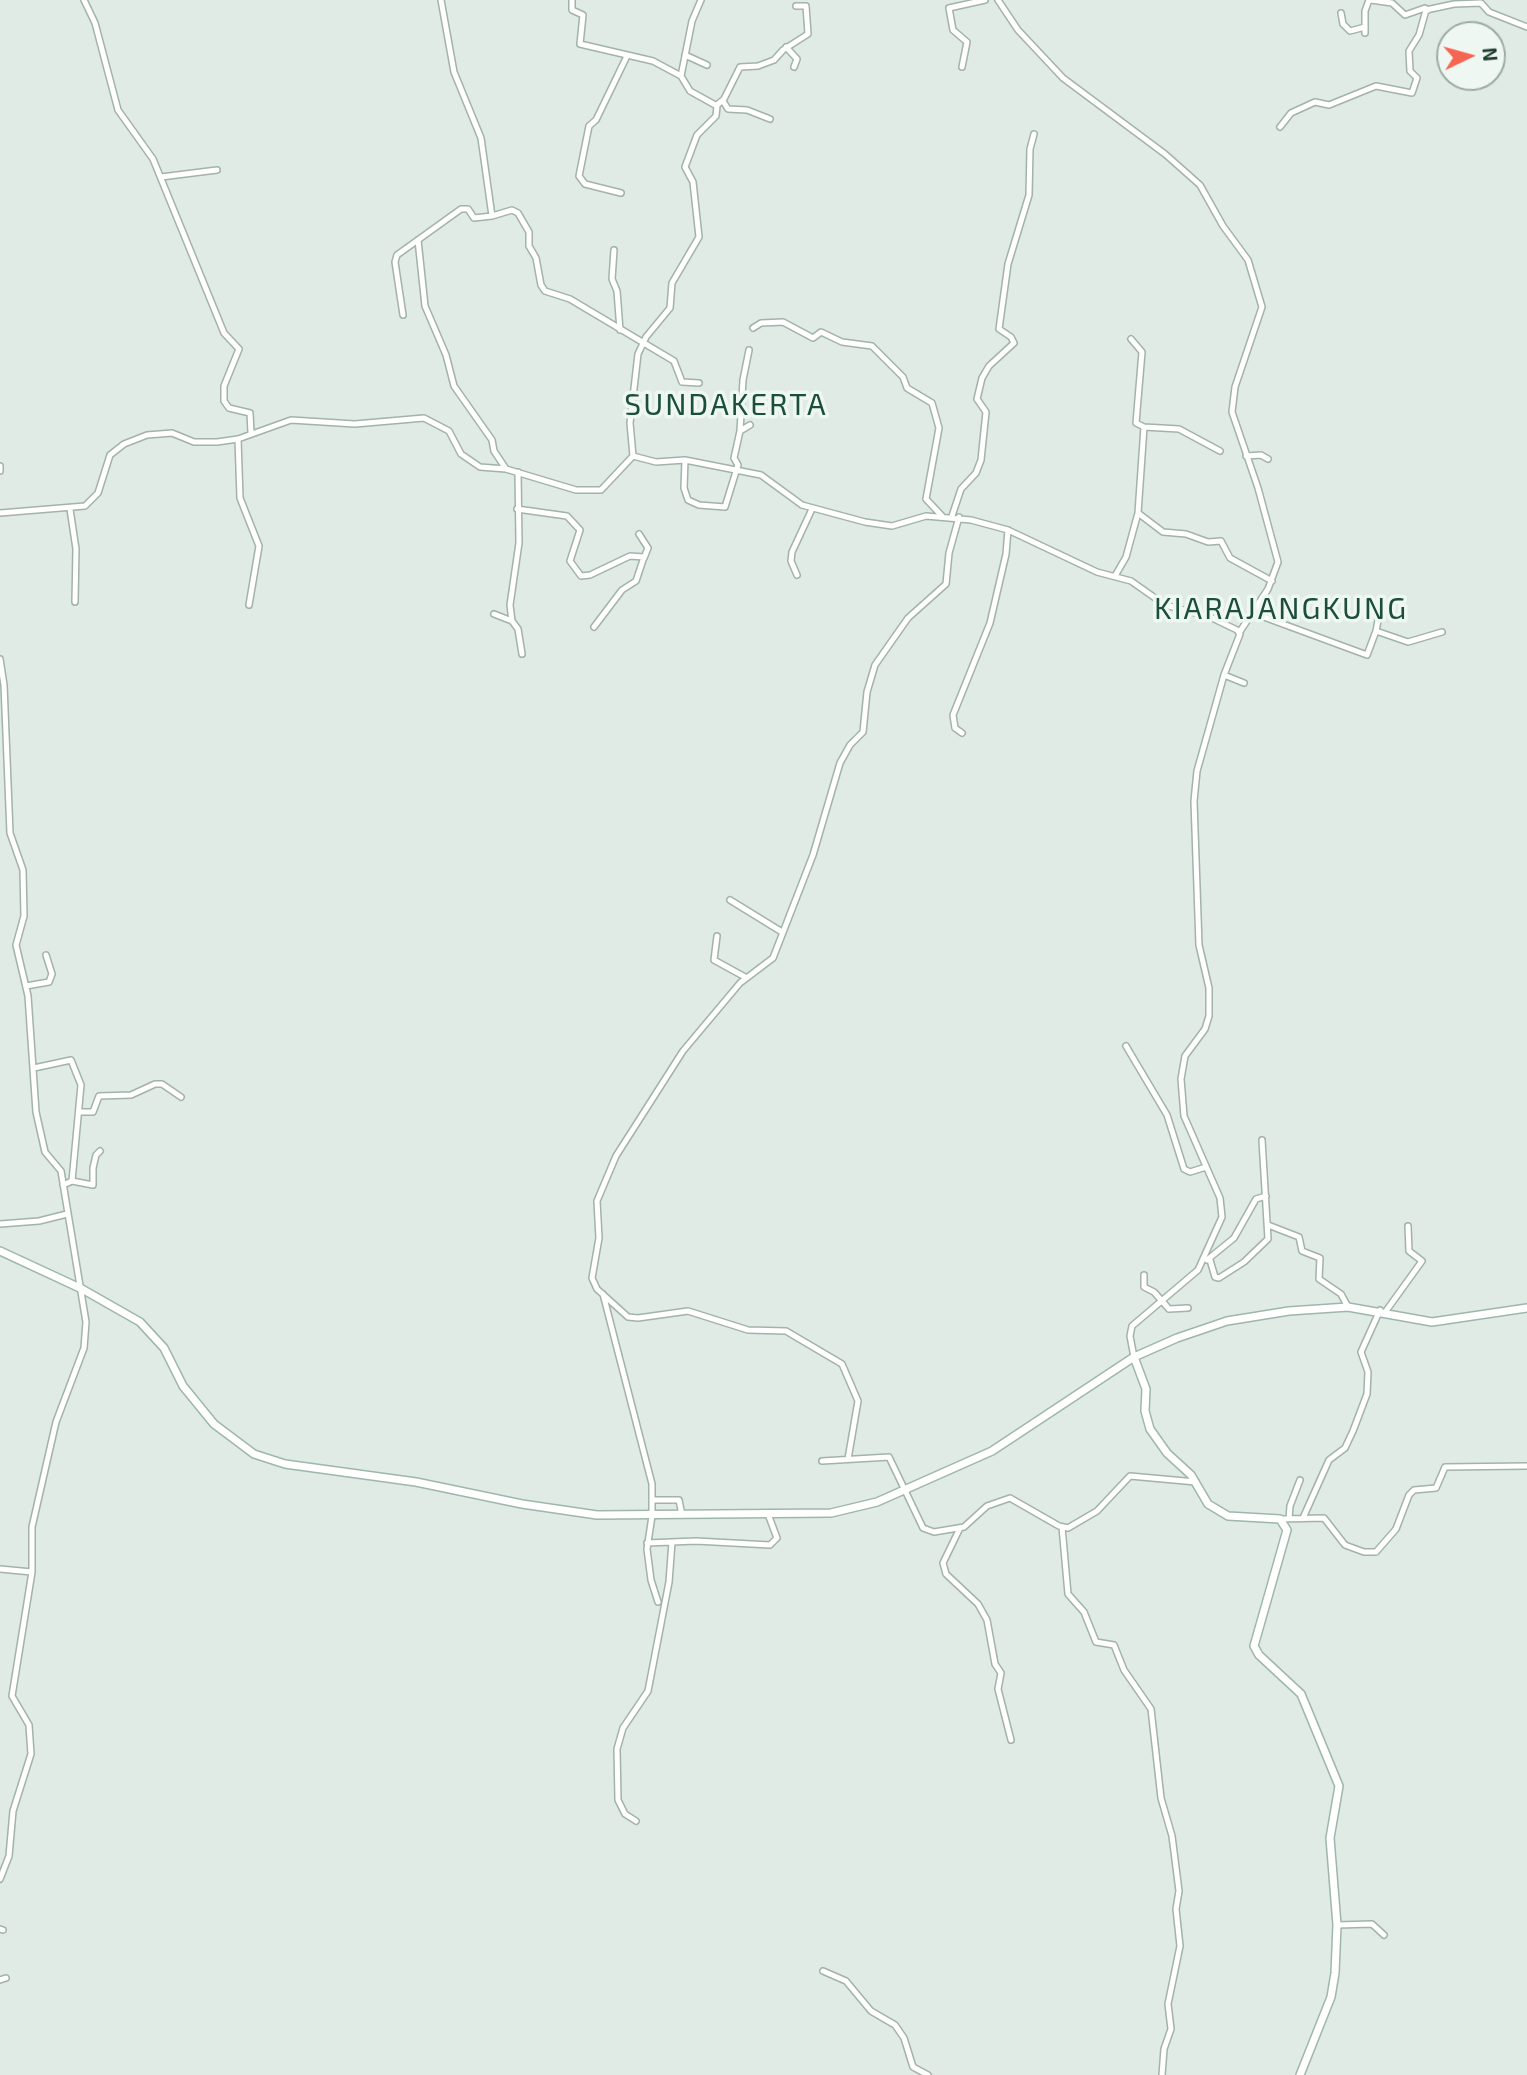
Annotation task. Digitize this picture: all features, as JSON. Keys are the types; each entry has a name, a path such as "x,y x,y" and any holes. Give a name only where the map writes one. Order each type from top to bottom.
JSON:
{"main road":[{"path":"0,1251 82,1289 147,1328 164,1348 189,1395 214,1424 254,1454 285,1464 416,1482 574,1512 652,1516 836,1513 877,1502 953,1471 1005,1443 1134,1357 1177,1338 1227,1321 1348,1307 1383,1311 1432,1322 1527,1308"},
{"path":"1134,1357 1146,1389 1145,1411 1150,1429 1167,1453 1196,1482 1208,1504 1218,1512 1280,1519 1285,1526 1287,1536 1254,1646 1259,1655 1301,1694 1337,1779 1339,1790 1330,1838 1338,1951 1331,1997 1300,2075"}],"street":[{"path":"84,0 94,23 118,111 147,149 161,177 224,333 239,349 224,386 224,401 229,408 250,414 251,433"},
{"path":"441,0 454,72 481,138 492,216"},
{"path":"572,0 572,9 583,15 580,44 656,62 681,76 691,92 717,105"},
{"path":"681,76 692,21 701,0"},
{"path":"962,67 967,42 953,30 949,8 985,0"},
{"path":"998,0 1018,30 1063,78 1188,172 1204,191 1223,226 1244,252 1262,307 1232,402 1235,426 1277,554 1272,582 1240,633 1224,675 1197,771 1194,801 1199,945 1209,988 1209,1016 1205,1030 1185,1056 1181,1079 1181,1105 1223,1210 1207,1260 1215,1278 1223,1276 1244,1262 1268,1239 1262,1140"},
{"path":"1341,13 1343,24 1350,31 1365,30 1370,0 1392,3 1408,15 1425,8 1427,10 1454,4 1481,3 1489,12 1527,27"},
{"path":"717,105 723,101 740,67 758,66 774,60 786,47 810,31 806,6 796,6"},
{"path":"1280,127 1291,113 1315,102 1329,105 1376,86 1412,93 1416,78 1410,71 1409,51 1427,10"},
{"path":"786,47 797,59 794,67"},
{"path":"685,55 707,65"},
{"path":"621,193 585,184 579,176 589,126 595,121 627,56"},
{"path":"723,101 728,109 747,110 770,120"},
{"path":"0,513 36,508 70,509 90,504 98,493 109,457 135,438 167,433 196,443 238,439 290,420 358,424 424,418 449,432 464,457 488,469 506,469 576,490 594,492 603,488 633,456 632,383 642,343 670,308 672,284 699,240 693,182 685,168 697,135 716,116 717,105"},
{"path":"848,1459 858,1401 843,1365 790,1332 748,1331 691,1311 632,1318 593,1282 591,1270 599,1238 597,1201 605,1176 683,1051 746,977 772,960 813,855 840,763 850,745 863,732 867,692 875,665 908,618 946,584 961,489 976,473 981,460 986,412 977,399 982,378 1014,342 999,329 1007,264 1029,195 1030,149 1034,134"},
{"path":"161,177 216,170"},
{"path":"403,315 395,259 443,220 464,208 474,218 512,210 518,213 529,232 529,248 536,258 544,290 570,299 674,360 682,382 699,383"},
{"path":"418,240 425,306 446,355 454,386 492,440 494,451 506,469"},
{"path":"614,250 612,279 617,291 620,330"},
{"path":"753,328 761,323 783,322 813,338 821,332 842,342 872,346 903,377 907,388 932,403 939,428 926,499 942,516"},
{"path":"1131,339 1141,349 1142,377 1135,418 1144,427 1179,429 1220,451"},
{"path":"685,460 685,494 688,500 699,505 725,507 738,465 734,458 740,431 743,378 749,350"},
{"path":"740,431 750,425"},
{"path":"1115,576 1126,558 1138,513 1144,427"},
{"path":"238,439 238,488 259,548 249,605"},
{"path":"1246,456 1261,455 1268,459"},
{"path":"633,456 657,462 685,460 764,476 800,505 890,526 919,516 956,516 1008,530 1097,572 1137,584 1165,605 1210,617 1240,633"},
{"path":"518,472 519,543 510,604 522,654"},
{"path":"70,509 76,549 75,602"},
{"path":"517,509 565,514 579,528 570,561 581,576 590,575 630,556 644,558"},
{"path":"797,575 791,561 792,552 812,509"},
{"path":"1138,513 1163,532 1186,534 1208,542 1221,541 1230,558 1272,582"},
{"path":"962,733 956,728 953,715 990,622 1006,554 1008,530"},
{"path":"594,627 622,590 636,580 641,572 639,565 648,548 639,534"},
{"path":"1253,613 1367,655 1376,631 1382,600"},
{"path":"494,614 512,621"},
{"path":"1376,631 1408,642 1442,632"},
{"path":"0,659 4,685 10,837 23,869 21,891 24,916 17,947 26,986 41,1137 46,1153 61,1171 86,1308 84,1348 60,1409 36,1503 31,1534 32,1572 12,1691 15,1706 29,1725 31,1754 13,1811 8,1859 0,1879"},
{"path":"1224,675 1244,683"},
{"path":"730,900 782,932"},
{"path":"717,936 714,960 746,977"},
{"path":"26,986 49,982 52,974 46,955"},
{"path":"1126,1046 1167,1115 1184,1169 1190,1172 1206,1167"},
{"path":"34,1068 73,1061 82,1087 72,1181"},
{"path":"79,1112 93,1112 99,1096 131,1095 155,1084 166,1087 181,1097"},
{"path":"63,1185 72,1181 93,1185 98,1153 89,1151"},
{"path":"1134,1357 1130,1336 1132,1326 1234,1238 1256,1199 1266,1196"},
{"path":"0,1224 39,1221 67,1214"},
{"path":"1268,1225 1300,1238 1302,1251 1321,1260 1319,1279 1341,1294 1348,1307"},
{"path":"1303,1518 1329,1460 1345,1448 1367,1394 1368,1372 1361,1352 1383,1311 1422,1261 1409,1251 1408,1226"},
{"path":"1144,1275 1144,1287 1156,1294 1161,1303 1172,1311 1188,1308"},
{"path":"603,1294 609,1326 634,1405 652,1500 647,1543 651,1580 658,1602"},
{"path":"822,1461 889,1457 925,1530 960,1528"},
{"path":"1280,1519 1327,1519 1339,1539 1364,1552 1380,1550 1396,1529 1409,1495 1414,1490 1436,1488 1446,1467 1527,1466"},
{"path":"1011,1741 998,1689 1001,1673 995,1663 987,1620 978,1603 946,1574 943,1563 960,1528 987,1506 1010,1498 1062,1527 1069,1527 1097,1511 1130,1476 1196,1482"},
{"path":"1289,1519 1290,1506 1300,1480"},
{"path":"652,1500 679,1500 682,1515"},
{"path":"647,1543 772,1545 776,1536 768,1514"},
{"path":"1062,1527 1066,1546 1064,1581 1069,1596 1083,1611 1097,1642 1114,1645 1124,1670 1146,1698 1151,1710 1161,1798 1172,1836 1179,1891 1176,1909 1181,1946 1168,2004 1171,2029 1164,2049 1162,2075"},
{"path":"636,1821 625,1814 618,1800 617,1749 623,1728 648,1691 669,1582 672,1542"},
{"path":"0,1569 32,1572"},
{"path":"0,1841 10,1842"},
{"path":"1337,1925 1372,1924 1384,1935"},
{"path":"823,1971 840,1976 871,2011 895,2025 904,2038 913,2067 928,2075"}],"district":[{"name":"SUNDAKERTA","path":"726,405"},
{"name":"KIARAJANGKUNG","path":"1281,609"}]}
